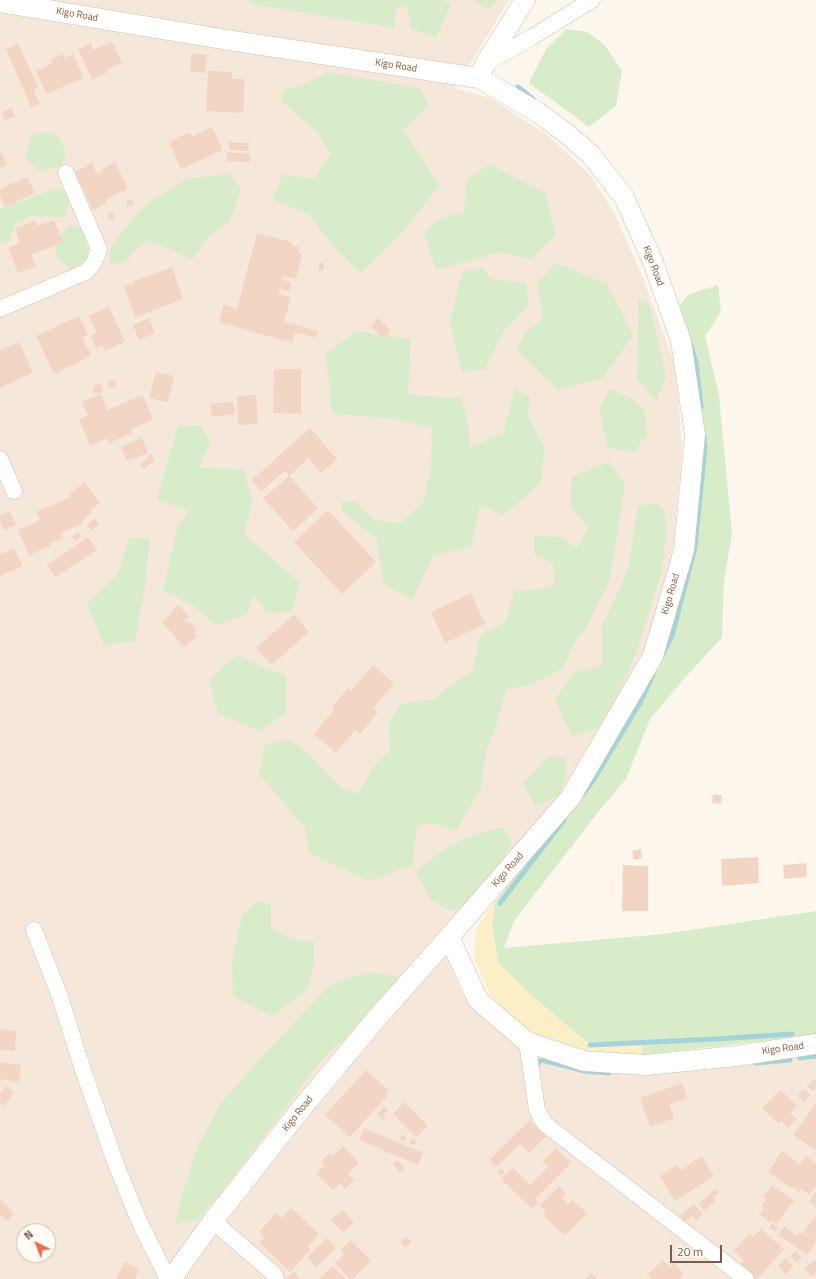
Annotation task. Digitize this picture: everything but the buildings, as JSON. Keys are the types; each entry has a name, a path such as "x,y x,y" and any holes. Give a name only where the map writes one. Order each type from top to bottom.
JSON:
{"street":[{"path":"482,71 525,0"},
{"path":"482,71 532,37 592,0"},
{"name":"Kigo Road","path":"0,2 234,41 482,71 567,134 591,155 624,197 653,262 681,341 695,435 684,550 653,656 570,798 376,1019 297,1114 213,1221 171,1279"},
{"path":"0,309 86,272 94,263 99,249 66,173"},
{"path":"0,459 14,491"},
{"path":"34,930 59,994 83,1070 117,1167 141,1225 168,1279"},
{"name":"Kigo Road","path":"449,937 478,1000 527,1042 584,1061 646,1065 736,1056 816,1044"},
{"path":"527,1042 537,1110 545,1124 741,1277"},
{"path":"213,1221 273,1272 276,1279"}],"shaded area":[{"path":"0,0 509,0 455,88 490,98 547,135 589,174 613,211 642,276 676,367 682,450 674,543 665,586 646,649 548,815 442,932 446,957 464,997 486,1018 560,1060 816,1048 816,1279 0,1279"}],"green space":[{"path":"248,0 442,0 451,4 436,38 411,29 407,5 397,7 394,28 252,4"},
{"path":"472,0 496,0 489,10"},
{"path":"566,29 587,32 604,44 622,71 616,106 589,127 529,83 546,49"},
{"path":"328,72 419,88 429,104 403,130 439,185 403,232 361,273 334,247 309,215 272,199 283,174 314,179 331,154 318,133 282,101 284,90 301,85"},
{"path":"43,132 58,136 66,153 61,166 40,172 26,159 31,135"},
{"path":"490,164 546,194 555,235 531,259 501,252 436,270 424,232 439,220 464,211 467,179"},
{"path":"229,174 241,189 230,221 209,236 192,260 170,249 145,240 123,263 110,264 110,248 136,215 153,199 189,178"},
{"path":"60,187 70,202 65,217 31,216 15,223 10,240 0,243 0,209"},
{"path":"70,225 79,227 84,234 89,257 72,270 57,258 55,240"},
{"path":"556,263 607,284 633,335 603,378 558,390 517,350 525,333 543,319 537,284"},
{"path":"482,267 491,279 526,283 529,305 504,331 485,369 462,372 450,322 462,272"},
{"path":"718,285 721,312 705,336 719,395 732,534 724,581 722,638 690,672 650,719 626,779 599,811 514,921 504,948 664,934 816,911 816,1035 642,1055 642,1043 590,1045 532,996 498,963 492,926 495,902 577,796 643,686 694,522 675,310 689,294"},
{"path":"638,299 648,302 666,377 656,401 637,379"},
{"path":"357,331 411,339 408,395 461,398 468,422 469,447 503,434 515,389 530,397 528,416 545,448 540,484 503,515 480,505 471,547 433,555 412,600 383,583 377,539 341,510 342,501 354,501 374,520 401,523 423,502 431,468 432,428 396,419 332,414 326,353"},
{"path":"610,389 629,397 644,409 647,434 634,452 608,448 599,409"},
{"path":"201,425 210,442 199,468 243,469 253,500 244,534 300,583 291,612 267,613 254,594 247,614 216,626 195,607 163,590 178,525 189,511 157,499 178,426"},
{"path":"608,462 625,484 610,579 586,628 577,638 563,668 531,685 506,689 495,729 486,751 481,788 456,831 434,823 417,825 412,865 368,881 309,853 305,828 259,774 265,745 289,739 311,756 342,789 358,793 375,765 390,750 388,725 400,704 434,699 473,670 480,636 506,621 514,591 537,589 554,585 553,563 534,554 534,536 562,537 577,548 588,528 571,507 572,477"},
{"path":"655,503 664,510 667,530 661,574 637,651 604,727 572,736 555,699 575,672 602,666 602,626 628,570 638,506"},
{"path":"129,538 150,538 145,587 135,641 104,645 87,604 118,574"},
{"path":"238,655 286,676 286,713 259,731 218,713 209,679"},
{"path":"554,755 564,758 567,773 560,795 535,806 523,784 545,759"},
{"path":"503,827 512,842 492,880 453,912 431,900 416,871 455,843 475,835"},
{"path":"258,901 271,905 271,928 293,940 314,941 314,963 308,989 272,1016 233,996 232,961 242,916"},
{"path":"368,972 398,976 383,1026 339,1043 316,1067 221,1193 198,1219 175,1224 197,1147 221,1103 267,1051 328,987 344,979"}],"sand":[{"path":"495,902 492,926 498,963 532,996 589,1045 642,1043 642,1055 597,1056 552,1044 512,1019 489,993 475,960 476,929"}],"waterway":[{"path":"518,87 533,99"},
{"path":"691,346 696,363 701,407"},
{"path":"662,655 672,636 695,547 705,448 704,437"},
{"path":"583,794 594,779 640,703 653,675"},
{"path":"500,903 564,820"},
{"path":"590,1045 792,1034"},
{"path":"800,1058 816,1056"},
{"path":"536,1068 542,1060 585,1071 609,1073"},
{"path":"756,1063 790,1060"}]}
